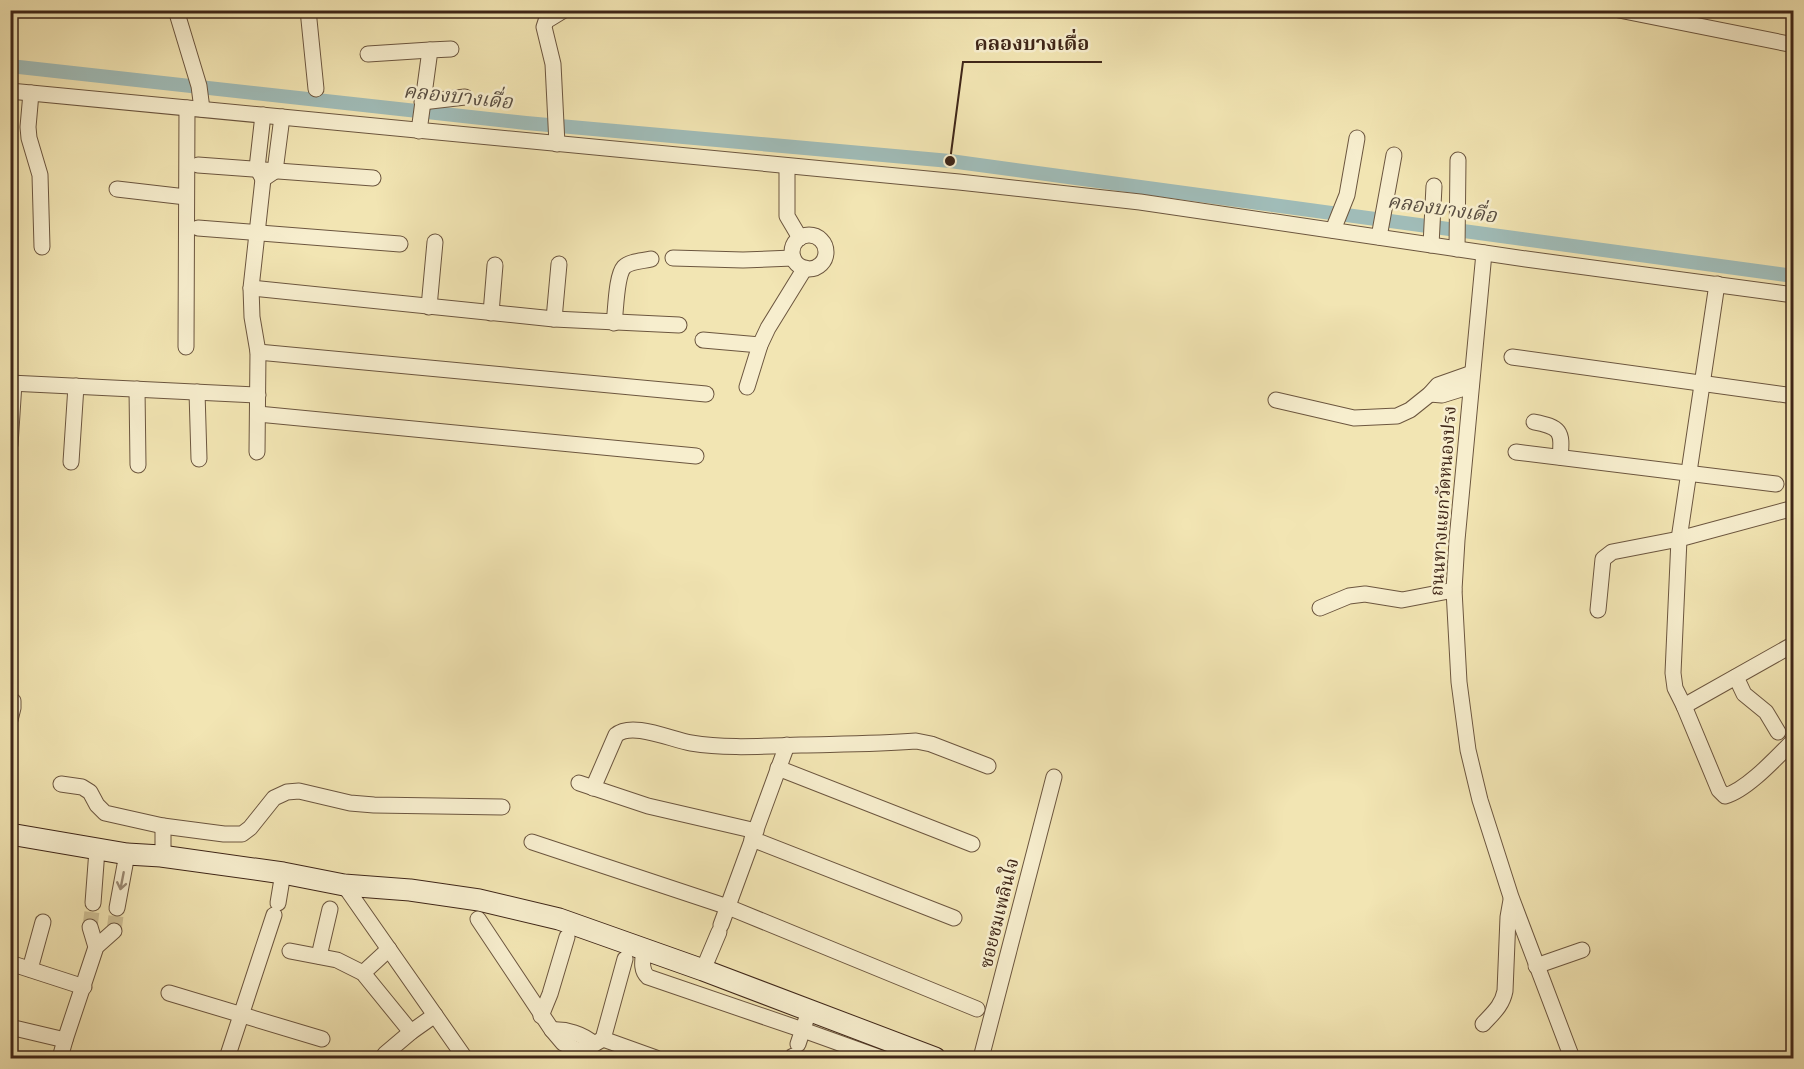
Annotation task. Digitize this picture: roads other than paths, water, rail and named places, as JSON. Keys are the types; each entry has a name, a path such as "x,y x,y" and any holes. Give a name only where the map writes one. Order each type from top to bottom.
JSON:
{"street":[{"path":"176,10 197,101 186,197 186,347"},
{"path":"308,10 316,88"},
{"path":"556,133 553,64 544,27 546,21 564,10"},
{"path":"1619,10 1794,45"},
{"path":"368,54 451,49"},
{"path":"421,116 430,50"},
{"path":"10,91 197,101 282,117 421,116 787,166 1336,221 1457,238 1484,253 1794,295"},
{"path":"31,93 28,128 40,175 42,248"},
{"path":"421,116 465,97"},
{"path":"263,115 265,173"},
{"path":"257,452 258,352 252,317 251,288 265,173 282,117"},
{"path":"1336,221 1347,195 1358,138"},
{"path":"1381,227 1394,155"},
{"path":"1457,238 1458,160"},
{"path":"198,165 265,173 373,178"},
{"path":"787,166 787,216 800,238"},
{"path":"1431,236 1434,186"},
{"path":"117,189 186,197"},
{"path":"198,228 400,244"},
{"path":"805,236 816,236 826,249 826,255 816,267 805,268 793,258 793,247 800,238 805,236"},
{"path":"429,307 435,242"},
{"name":"ถนนทางแยกวัดหนองปรง","path":"1484,253 1454,590 1459,682 1468,750 1480,800 1511,897 1542,964 1572,1059"},
{"path":"673,258 759,260 793,258"},
{"path":"614,323 620,275 623,268 629,264 651,259"},
{"path":"554,319 558,264"},
{"path":"491,313 495,265"},
{"path":"747,387 760,345 805,268"},
{"path":"1717,284 1679,540 1673,673 1675,687 1719,790 1725,796 1749,782 1794,740"},
{"path":"251,288 554,319 679,325"},
{"path":"703,340 760,345"},
{"path":"258,352 706,394"},
{"path":"1512,357 1794,396"},
{"path":"1275,400 1354,418 1396,416 1410,410 1430,394 1442,395 1472,380"},
{"path":"10,445 12,383 258,395"},
{"path":"72,462 76,387"},
{"path":"137,389 138,465"},
{"path":"197,392 199,459"},
{"path":"258,414 696,456"},
{"path":"1534,422 1551,425 1557,429 1562,440 1560,457"},
{"path":"1516,452 1776,484"},
{"path":"1598,610 1603,560 1612,552 1679,540 1794,508"},
{"path":"1320,608 1349,596 1365,594 1402,600 1454,590"},
{"path":"1684,706 1794,644"},
{"path":"1736,677 1744,694 1766,712 1778,732"},
{"path":"10,699 13,701 10,720"},
{"path":"954,918 754,835 648,806 586,785 616,735 629,729 688,743 709,745 916,741 931,744 988,766"},
{"path":"705,965 787,745"},
{"path":"778,768 972,844"},
{"name":"ซอยชมเพลินใจ","path":"981,1059 1054,777"},
{"path":"61,784 82,787 90,792 97,805 105,813 162,841 283,873 344,885 410,890 479,900 559,919 644,949 705,965 799,1040 935,1059"},
{"path":"10,845 11,834 128,854 162,841 242,834 250,828 274,798 287,792 298,791 362,804 502,807"},
{"path":"532,842 728,907 977,1009"},
{"path":"93,903 98,849"},
{"path":"117,908 128,854"},
{"path":"227,1059 276,909 283,873"},
{"path":"344,885 465,1059"},
{"path":"1483,1024 1503,1001 1511,897"},
{"path":"319,956 330,909"},
{"path":"478,919 552,1030 563,1043 582,1051 598,1041 625,959"},
{"path":"30,969 43,922"},
{"path":"90,927 96,947"},
{"path":"60,1059 96,947 114,931"},
{"path":"541,1016 567,937"},
{"path":"363,973 389,949"},
{"path":"644,949 643,968 644,974 648,977 799,1040 881,1059"},
{"path":"1542,964 1581,950"},
{"path":"290,951 337,960 363,973 411,1032"},
{"path":"10,963 84,987"},
{"path":"168,993 322,1039"},
{"path":"385,1054 435,1015"},
{"path":"10,1027 65,1040"},
{"path":"598,1041 656,1059"}],"waterway":[{"name":"คลองบางเดื่อ","path":"10,66 526,123 950,161 1794,276"}],"tunnel":[{"path":"90,927 93,903"},
{"path":"114,931 117,908"}],"place":[{"name":"คลองบางเดื่อ","path":"950,161"}]}
